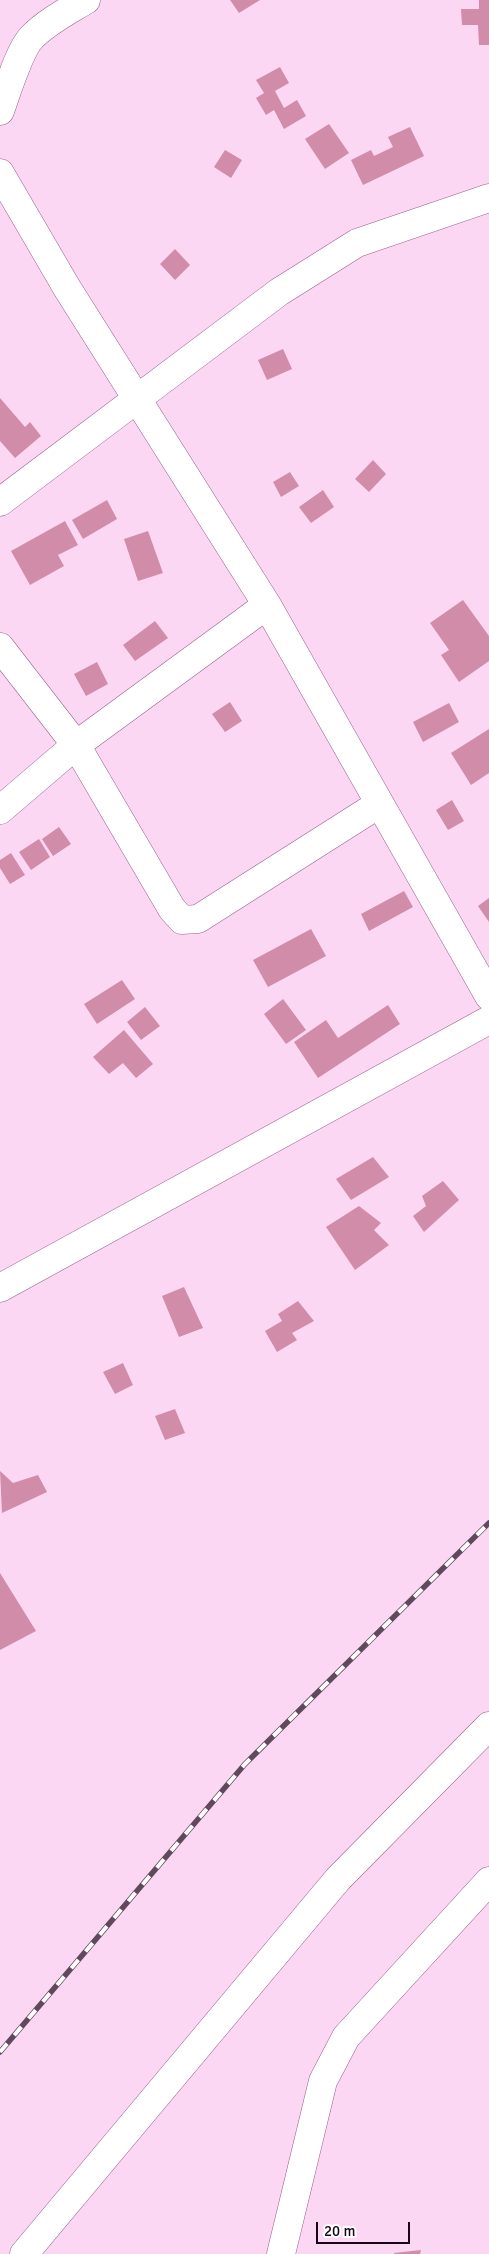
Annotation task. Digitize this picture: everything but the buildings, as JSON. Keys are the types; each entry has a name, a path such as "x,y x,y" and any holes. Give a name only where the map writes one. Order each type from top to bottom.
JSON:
{"street":[{"path":"0,111 14,71 31,38 54,19 86,0"},
{"path":"0,173 67,288 266,605 489,996"},
{"path":"0,502 279,292 357,242 489,198"},
{"path":"0,810 76,745 266,605"},
{"path":"0,647 76,745 172,909 182,920 198,920 379,804"},
{"path":"0,1288 489,1020"},
{"path":"24,2254 338,1879 489,1726"},
{"path":"281,2254 323,2080 346,2037 486,1888"}],"railway":[{"path":"0,2052 245,1764 489,1523"}]}
